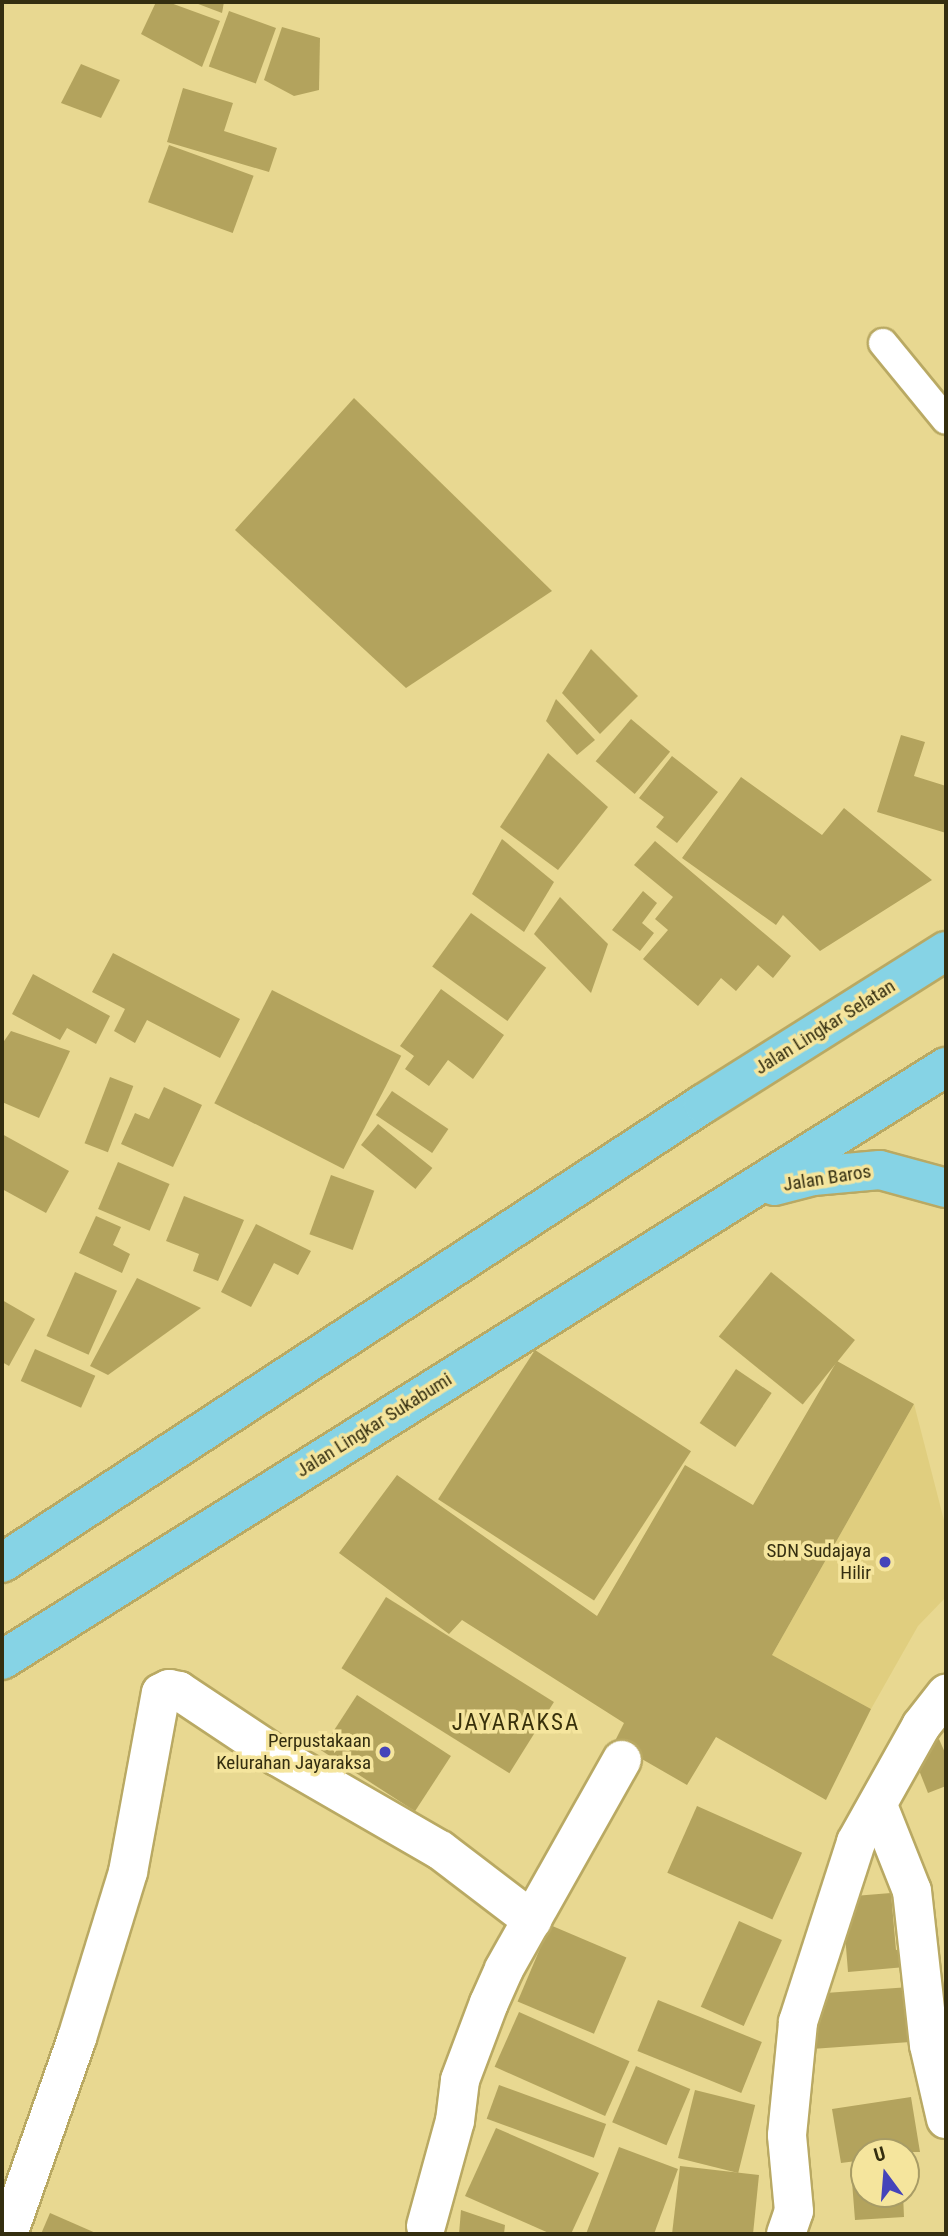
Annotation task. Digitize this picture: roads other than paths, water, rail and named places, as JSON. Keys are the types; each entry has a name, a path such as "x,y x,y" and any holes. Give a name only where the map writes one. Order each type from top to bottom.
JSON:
{"main road":[{"name":"Jalan Lingkar Selatan","path":"2,1563 703,1104 946,951"},
{"path":"748,1192 946,1067"},
{"name":"Jalan Baros","path":"748,1192 813,1176 880,1170 946,1188"},
{"name":"Jalan Lingkar Sukabumi","path":"2,1660 748,1192"}],"street":[{"path":"8,2234 77,2038 128,1872 160,1693 169,1689 179,1691 277,1756 430,1843 532,1920"},
{"path":"786,2234 794,2211 787,2136 798,2022 856,1842 878,1808 922,1726 946,1694"},
{"path":"426,2226 455,2121 460,2080 504,1969 622,1760"},
{"path":"878,1808 912,1891 929,2045 946,2119"}],"lane":[{"path":"883,343 946,420"}],"place":[{"name":"SDN Sudajaya Hilir","path":"885,1562"},
{"name":"Perpustakaan Kelurahan Jayaraksa","path":"385,1752"}],"district":[{"name":"JAYARAKSA","path":"516,1723"}]}
